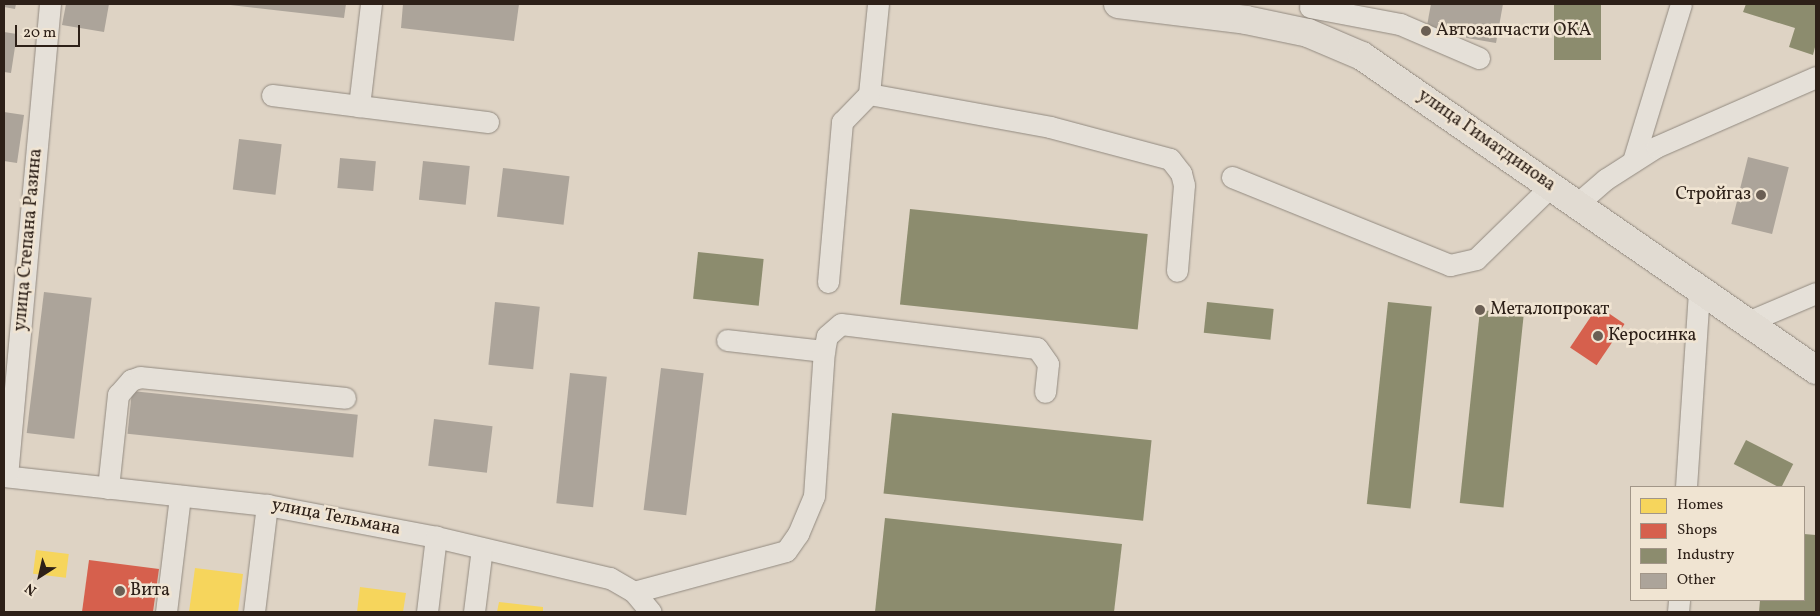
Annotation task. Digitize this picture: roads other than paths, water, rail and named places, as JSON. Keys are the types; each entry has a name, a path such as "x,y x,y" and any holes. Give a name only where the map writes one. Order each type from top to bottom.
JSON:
{"main road":[{"name":"улица Гиматдинова","path":"1118,4 1246,20 1310,15 1362,56 1577,204 1745,323 1816,370"}],"street":[{"name":"улица Степана Разина","path":"6,476 50,4"},
{"path":"359,106 371,4"},
{"path":"828,282 842,122 869,94 878,4"},
{"path":"1633,161 1681,4"},
{"path":"1310,15 1400,24 1479,58"},
{"path":"1577,204 1633,161 1656,147 1816,77"},
{"path":"869,94 1050,127 1170,159 1182,173 1184,185 1177,271"},
{"path":"272,95 488,122"},
{"path":"1232,177 1450,265 1476,259 1551,186"},
{"path":"1686,486 1699,290"},
{"path":"1745,323 1816,293"},
{"path":"634,592 786,551 801,528 814,496 824,351 827,336 841,324 1022,344 1037,348 1044,355 1048,364 1045,392"},
{"path":"727,340 824,351"},
{"path":"108,488 118,395 130,380 140,376 345,398"},
{"name":"улица Тельмана","path":"6,476 267,505 436,537 610,578 634,592 651,612"},
{"path":"166,612 180,496"},
{"path":"254,612 267,505"},
{"path":"427,612 436,537"},
{"path":"474,612 482,548"}],"place":[{"name":"Автозапчасти ОКА","path":"1426,31"},
{"name":"Стройгаз","path":"1761,195"},
{"name":"Металопрокат","path":"1480,310"},
{"name":"Керосинка","path":"1598,336"},
{"name":"Вита","path":"120,591"}]}
